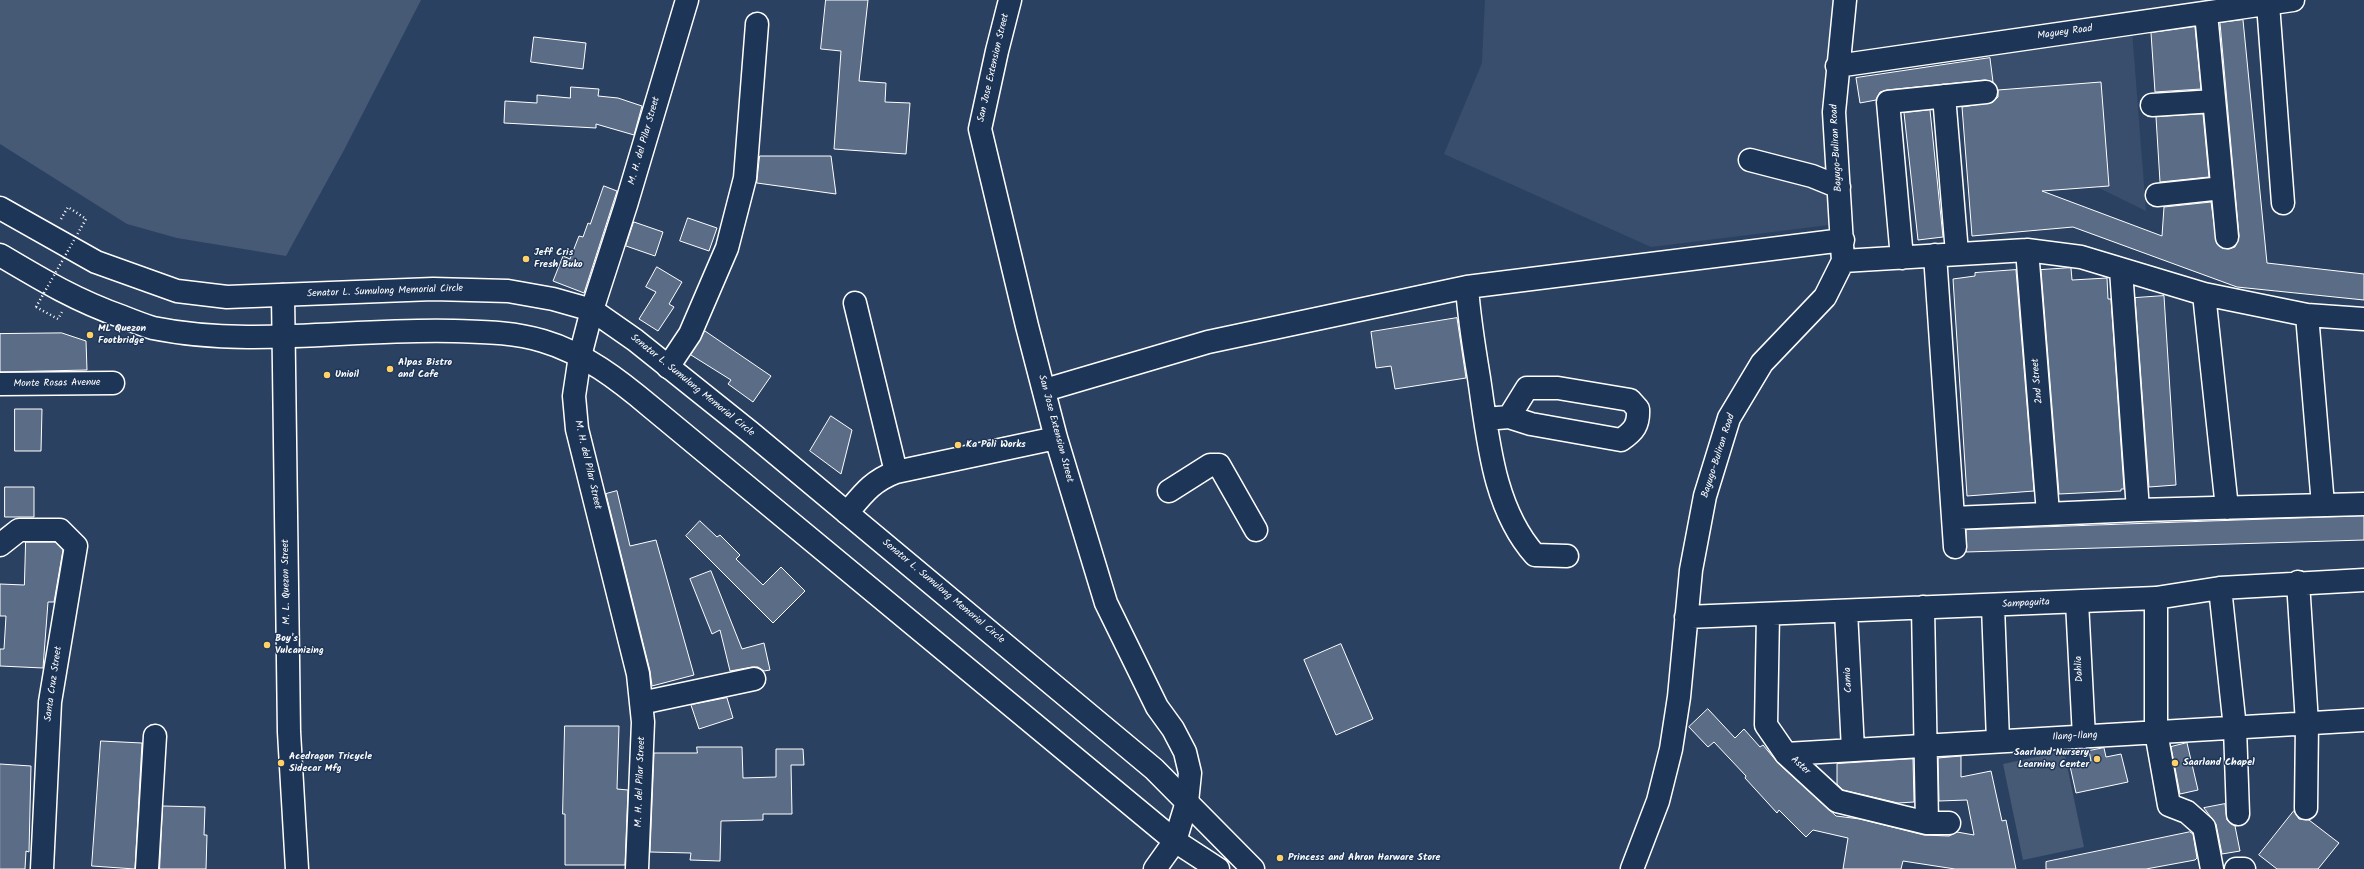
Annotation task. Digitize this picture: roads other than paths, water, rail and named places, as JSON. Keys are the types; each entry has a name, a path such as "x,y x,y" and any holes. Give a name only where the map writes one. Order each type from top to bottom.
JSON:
{"street":[{"name":"M. H. del Pilar Street","path":"637,869 643,722 638,674 577,429 574,396 580,356 592,310 626,205 687,0"},
{"name":"San Jose Extension Street","path":"1010,0 996,51 980,129 1027,326 1045,390 1056,438 1106,603 1157,707 1173,729 1185,752 1190,773 1187,802 1175,841 1155,869"},
{"name":"Bayugo-Buliran Road","path":"1632,869 1658,801 1671,749 1679,697 1691,570 1705,496 1729,418 1762,363 1825,297 1843,250 1834,112 1837,66 1845,0"},
{"name":"Maguey Road","path":"1837,66 2293,0"},
{"path":"2268,4 2282,203"},
{"path":"2206,13 2227,237"},
{"path":"668,367 690,334 727,248 745,178 757,24"},
{"path":"1902,258 1888,102 1986,92"},
{"path":"1944,96 1957,253"},
{"path":"2152,105 2214,101"},
{"path":"1750,160 1812,176 1839,187"},
{"path":"2157,195 2222,188"},
{"name":"Senator L. Sumulong Memorial Circle","path":"0,208 96,262 177,291 227,297 433,289 508,291 553,298 592,310 635,340 1154,769 1253,869"},
{"path":"1045,390 1208,342 1467,287 1843,250 1902,258 1957,253 2027,250 2081,257 2204,294 2307,315 2364,319"},
{"name":"2nd Street","path":"2027,250 2048,513"},
{"path":"0,255 87,304 152,327 223,336 284,336 421,330 505,333 544,341 580,356 615,377 1175,841 1218,869"},
{"path":"1934,255 1955,547"},
{"path":"2121,270 2138,510"},
{"path":"1467,287 1485,419 1500,493 1523,542 1535,555 1567,556"},
{"path":"2204,294 2226,508"},
{"name":"M. L. Quezon Street","path":"283,295 289,732 296,869"},
{"path":"856,303 896,472"},
{"path":"2307,315 2323,505"},
{"name":"Monte Rosas Avenue","path":"0,384 113,383"},
{"path":"1485,419 1510,417 1531,424 1621,440 1633,432 1638,422 1638,409 1630,400 1558,388 1527,388 1510,417"},
{"path":"846,513 872,484 881,478 896,472 1056,438"},
{"path":"1169,491 1210,465 1219,465 1256,530"},
{"path":"1953,518 2048,513 2364,504"},
{"name":"Santa Cruz Street","path":"0,545 18,530 60,530 76,546 50,702 42,869"},
{"name":"Sampaguita","path":"1686,617 1923,607 1993,606 2156,598 2220,588 2298,582 2364,580"},
{"path":"2298,582 2307,724 2306,808"},
{"path":"2220,588 2235,728 2238,814"},
{"path":"2156,598 2156,732 2169,805 2187,812 2204,827 2212,869"},
{"name":"Dahlia","path":"2076,602 2084,737"},
{"path":"1993,606 1998,741"},
{"path":"1923,607 1927,823"},
{"name":"Camia","path":"1846,611 1853,750"},
{"name":"Aster","path":"1768,614 1766,725 1786,754 1837,801 1927,823 1949,823"},
{"path":"641,703 754,678"},
{"name":"Ilang-Ilang","path":"1786,754 2364,720"},
{"path":"147,869 155,736"},
{"path":"2236,869 2244,869"}],"place":[{"name":"Jeff Cris Fresh Buko","path":"526,259"},
{"name":"ML Quezon Footbridge","path":"90,335"},
{"name":"Alpas Bistro and Cafe","path":"390,369"},
{"name":"Unioil","path":"327,375"},
{"name":"Ka Poli Works","path":"958,445"},
{"name":"Boy's Vulcanizing","path":"267,645"},
{"name":"Saarland Nursery Learning Center","path":"2097,759"},
{"name":"Acedragon Tricycle Sidecar Mfg","path":"281,763"},
{"name":"Saarland Chapel","path":"2175,763"},
{"name":"Princess and Ahron Harware Store","path":"1280,858"}]}
